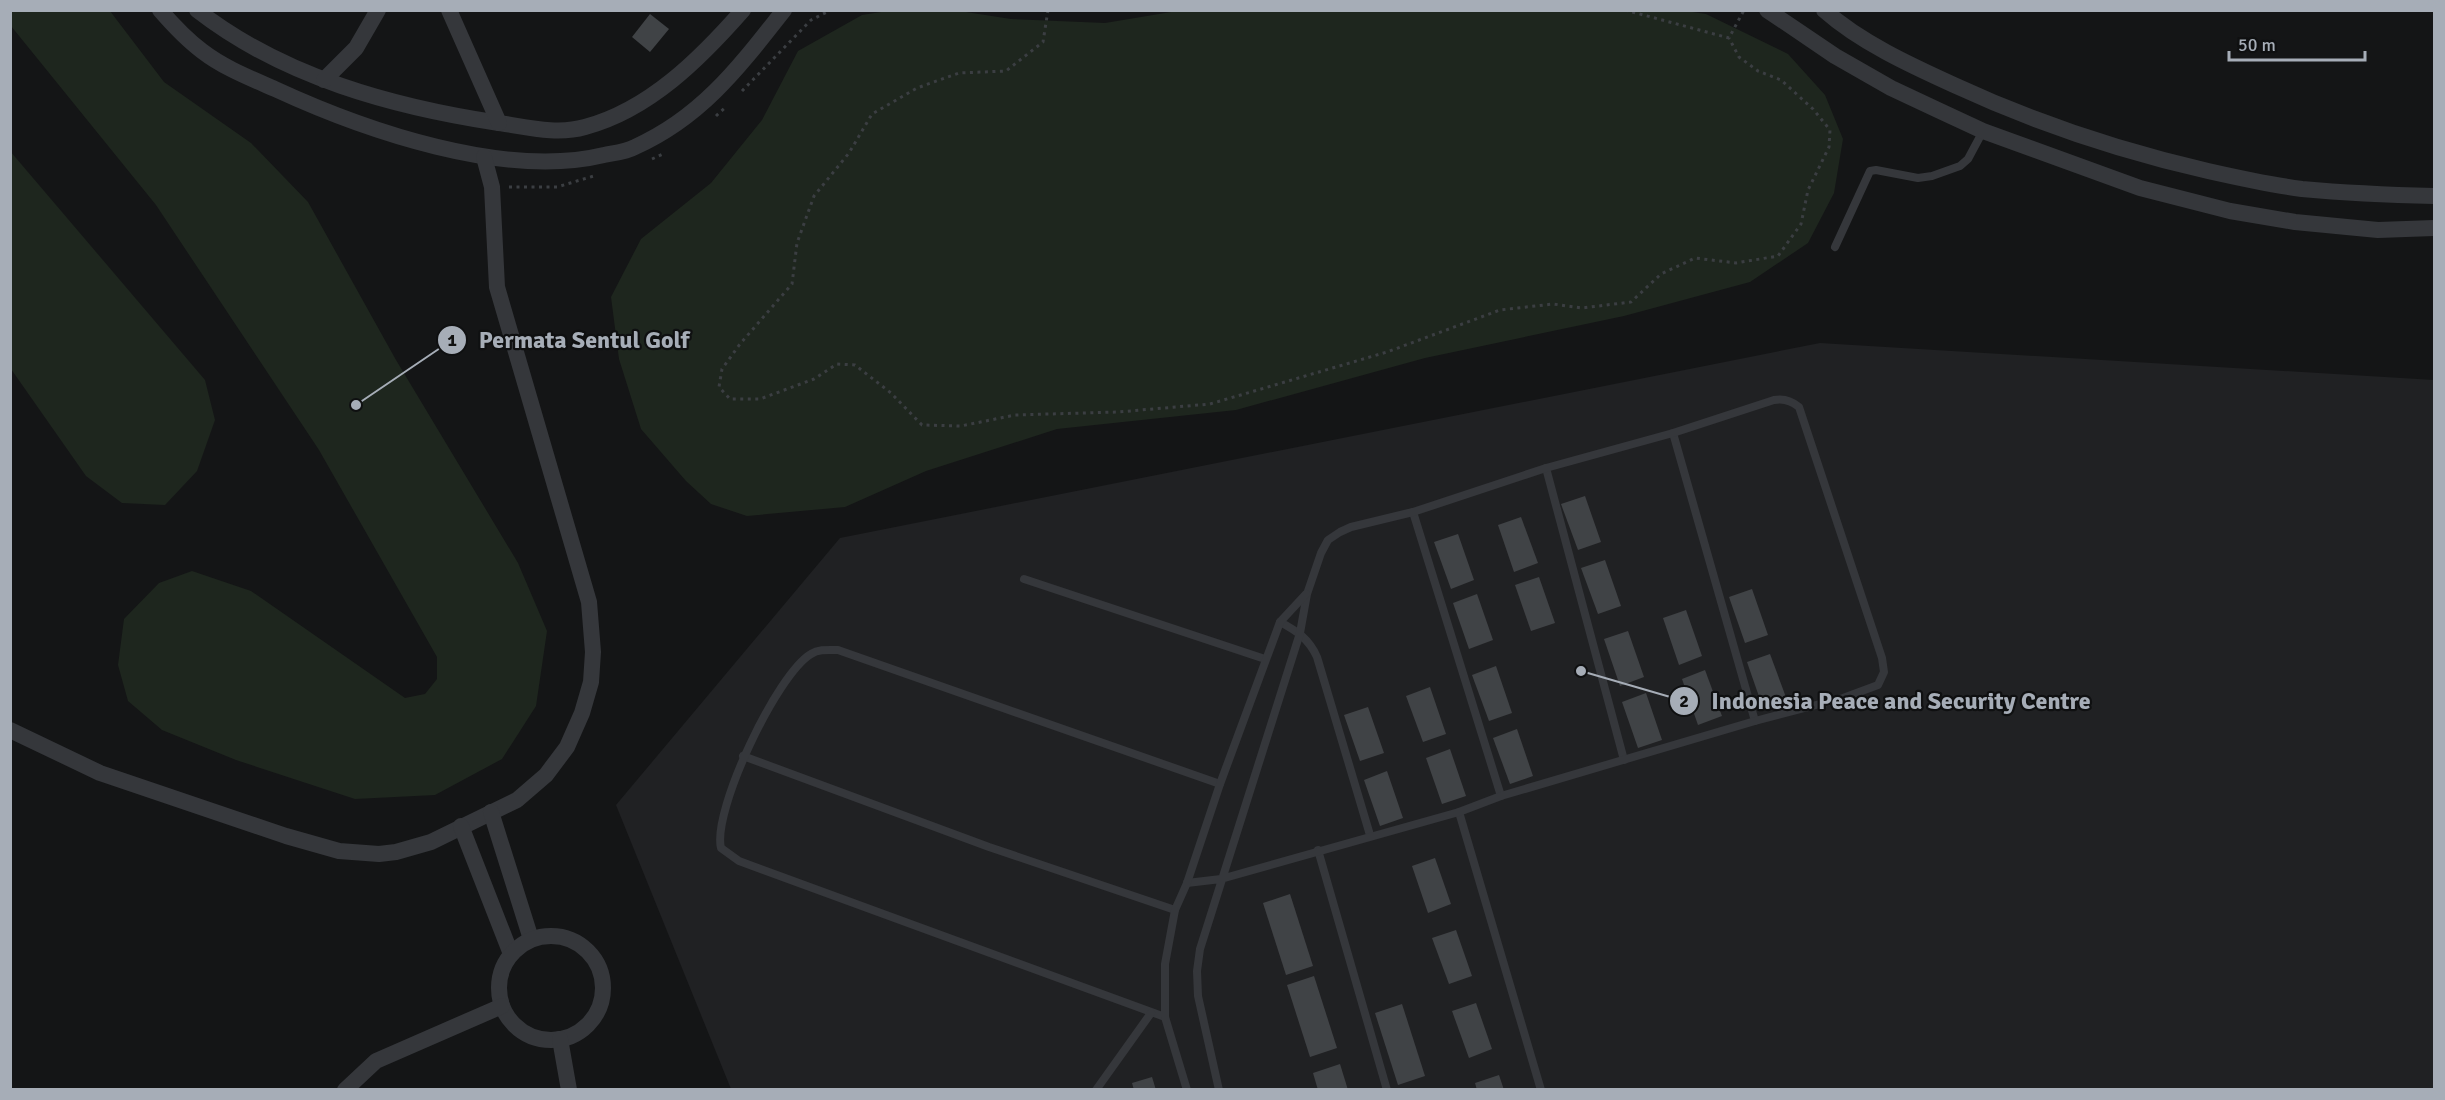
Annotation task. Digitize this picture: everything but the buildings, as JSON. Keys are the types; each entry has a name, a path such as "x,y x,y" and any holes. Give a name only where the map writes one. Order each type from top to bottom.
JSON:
{"street":[{"path":"160,10 178,32 220,63 313,106 434,146 484,157 545,163 581,161 633,148 672,128 703,104 733,75 784,10"},
{"path":"196,10 234,38 324,80 445,115 549,130 583,128 620,115 677,75 720,37 743,10"},
{"path":"324,80 356,48 378,10"},
{"path":"449,10 499,123"},
{"path":"1767,10 1853,67 1983,131 2140,188 2230,210 2295,222 2378,230 2434,228"},
{"path":"1824,10 1875,45 1934,76 2000,106 2063,130 2150,157 2252,181 2302,189 2434,196"},
{"path":"220,63 234,38"},
{"path":"10,730 100,773 286,836 339,850 380,854 431,842 517,800 546,775 567,747 582,713 588,692 593,651 589,602 497,287 492,187 484,157"},
{"path":"491,812 531,939"},
{"path":"461,826 510,954"},
{"path":"550,935 569,938 586,948 598,963 603,982 602,1002 593,1019 578,1032 560,1039 542,1040 525,1034 511,1022 502,1006 498,988 501,970 510,954 531,939 550,935"},
{"path":"345,1089 376,1060 502,1006"},
{"path":"560,1039 570,1089"}],"lane":[{"path":"1835,246 1870,171 1876,170 1918,178 1932,176 1960,166 1968,159 1983,131"},
{"path":"1187,884 1221,879 1459,812 1502,796 1755,721 1843,698 1878,685 1884,672 1882,658 1799,407 1781,398 1673,433 1546,468 1413,512 1351,527 1328,540 1307,594 1300,633 1221,879 1204,931 1197,972 1198,996 1219,1089"},
{"path":"1673,433 1755,721"},
{"path":"1546,468 1624,760"},
{"path":"1413,512 1502,796"},
{"path":"1024,579 1265,659"},
{"path":"1187,1089 1165,1017 1165,964 1175,910 1187,884 1220,784 1280,622 1307,594"},
{"path":"1280,622 1300,633 1312,645 1370,836"},
{"path":"1165,1017 750,866 727,855 721,848 719,833 743,756 772,700 799,665 810,655 823,650 838,650 1220,784"},
{"path":"743,756 989,847 1175,910"},
{"path":"1459,812 1541,1089"},
{"path":"1318,850 1387,1089"},
{"path":"1096,1089 1150,1013"}],"path":[{"path":"1048,10 1043,42 1006,71 959,73 917,88 872,114 849,153 814,196 797,243 792,284 740,344 722,369 719,387 730,399 760,399 814,379 837,364 855,365 891,393 922,425 961,426 1015,415 1118,412 1210,404 1387,352 1500,310 1553,304 1582,308 1631,302 1660,274 1695,258 1736,263 1778,256 1801,224 1808,189 1829,147 1830,130 1814,109 1781,80 1758,71 1739,57 1729,39 1625,10"},
{"path":"1729,39 1744,10"}],"shaded area":[{"path":"894,10 953,10 1011,19 1105,23 1183,10 1679,10 1706,14 1788,54 1825,95 1843,139 1834,193 1808,243 1750,282 1624,316 1425,358 1236,410 1057,429 926,471 845,507 747,516 711,504 686,481 641,429 619,359 611,297 641,239 711,183 762,120 798,51 862,15"},
{"path":"10,11 110,11 164,82 251,143 308,202 396,360 518,563 547,631 536,706 502,759 435,795 355,799 236,760 162,730 128,701 118,665 124,619 159,583 192,571 251,591 405,698 425,694 437,679 437,657 319,450 156,205 11,26"},
{"path":"10,151 205,380 215,420 197,471 165,505 122,503 86,476 11,369"},
{"path":"1820,343 2434,380 2434,1089 731,1089 616,805 840,538"}],"place":[{"name":"Permata Sentul Golf","path":"356,405"},
{"name":"Indonesia Peace and Security Centre","path":"1581,671"}]}
